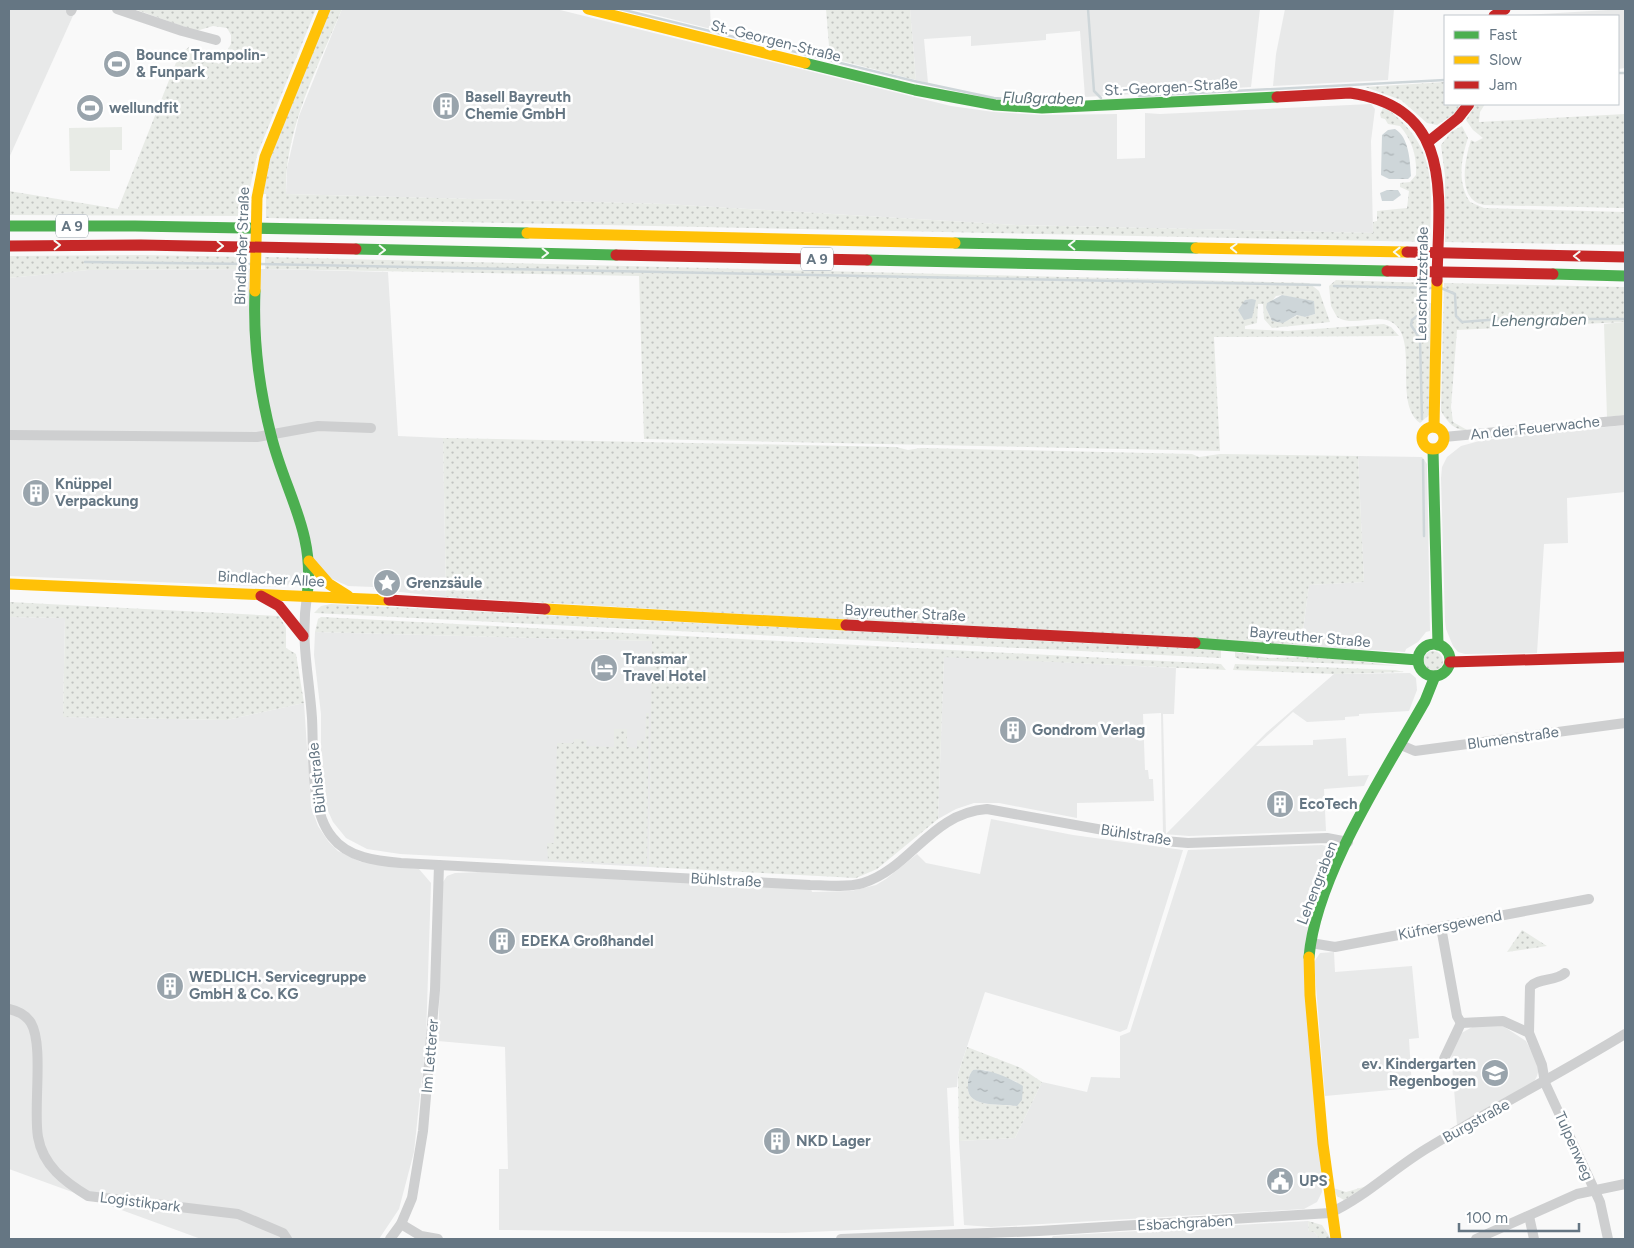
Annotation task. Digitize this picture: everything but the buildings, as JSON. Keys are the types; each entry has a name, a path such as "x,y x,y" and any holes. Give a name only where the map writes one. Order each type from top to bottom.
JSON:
{"main road":[{"name":"Bindlacher Straße","path":"306,596 310,576 307,540 265,410 256,353 257,198 260,174 273,137 325,9"},
{"name":"St.-Georgen-Straße","path":"588,9 610,16 920,91 994,105 1042,108 1337,94 1366,95 1396,106 1420,129 1428,142"},
{"path":"1428,142 1458,118 1468,105"},
{"name":"Leuschnitzstraße","path":"1428,142 1432,152 1436,176 1438,224 1437,303 1434,427 1426,430 1422,437 1424,445 1434,450 1438,645"},
{"name":"A 9","path":"9,226 378,230 1625,257"},
{"name":"A 9","path":"9,246 141,245 1625,276"},
{"path":"1434,427 1443,432 1444,437 1441,447 1434,450"},
{"path":"308,560 329,584 352,598"},
{"name":"Bindlacher Allee","path":"9,584 391,600"},
{"path":"256,593 279,606 303,636"},
{"name":"Bayreuther Straße","path":"391,600 1230,645 1418,660"},
{"path":"1430,645 1438,645 1449,653 1450,662 1443,674 1435,676 1421,670 1418,660 1423,649 1430,645"},
{"path":"1450,662 1625,657"},
{"name":"Lehengraben","path":"1336,1239 1330,1213 1309,963 1311,943 1320,910 1348,842 1425,701 1435,676"}],"street":[{"path":"118,9 182,31 216,40"},
{"name":"An der Feuerwache","path":"1444,437 1625,420"},
{"path":"10,436 218,436 272,434 318,426 371,428"},
{"name":"Bühlstraße","path":"306,596 303,636 318,805 322,823 332,838 343,847 366,859 439,865 850,885 862,883 882,874 948,821 967,812 987,809 1172,842 1327,838 1348,842"},
{"name":"Blumenstraße","path":"1401,745 1415,751 1625,722"},
{"name":"Im Letterer","path":"390,1239 400,1224 412,1198 426,1109 435,990 439,865"},
{"name":"Küfnersgewend","path":"1311,943 1335,947 1589,899"},
{"path":"1441,926 1455,1010 1461,1023 1444,1060"},
{"path":"1461,1023 1503,1021 1529,1033 1530,986 1534,983 1559,978 1565,973"},
{"name":"Logistikpark","path":"9,1010 23,1015 34,1031 38,1138 55,1172 70,1185 88,1196 238,1214 283,1233 286,1239"},
{"name":"Tulpenweg","path":"1529,1033 1542,1065 1545,1082 1600,1202 1608,1239"},
{"name":"Burgstraße","path":"1330,1213 1353,1203 1402,1164 1431,1146 1545,1082 1625,1034"},
{"path":"1476,1239 1577,1194 1625,1184"},
{"name":"Esbachgraben","path":"841,1239 1039,1235 1330,1213"},
{"path":"1529,1216 1534,1239"},
{"path":"400,1224 421,1236 438,1239"}],"shaded area":[{"path":"9,9 76,9 9,158"},
{"path":"134,9 316,9 257,155 248,197 248,216 9,215 9,191 118,209 179,55 189,47 219,64 231,44 231,35 227,28 213,26 196,31"},
{"path":"330,9 342,9 304,99 291,146 286,194 665,204 1016,225 1373,233 1373,222 1377,221 1377,211 1407,208 1409,191 1400,187 1400,183 1410,182 1416,175 1415,155 1408,137 1400,126 1388,124 1385,119 1381,118 1380,114 1383,108 1386,108 1403,123 1415,138 1423,153 1428,169 1430,186 1430,242 266,218 266,194 263,194 270,158"},
{"path":"342,9 556,9 951,106 994,112 1041,115 1117,114 1117,159 1145,158 1145,113 1160,114 1371,104 1375,109 1371,141 1373,233 1016,225 665,204 286,194 287,168 299,116"},
{"path":"632,9 710,9 711,29"},
{"path":"826,9 910,9 916,80 830,58"},
{"path":"910,9 1260,9 1251,87 1085,97 1080,31 1046,34 1046,40 971,46 971,36 924,39 928,83 916,80"},
{"path":"1285,9 1394,9 1388,80 1273,86 1276,54"},
{"path":"1625,9 1625,68 1619,69 1619,15 1525,15"},
{"path":"1444,82 1444,105 1460,105 1454,114 1437,125 1427,123 1401,100 1365,87"},
{"path":"1475,105 1484,105 1480,112 1479,122 1625,114 1625,208 1484,205 1475,202 1469,195 1466,187 1465,168 1471,140 1475,142 1483,138 1473,130 1466,120"},
{"path":"1462,126 1468,138 1461,171 1463,187 1470,202 1484,208 1625,212 1625,245 1445,242 1445,176 1441,145 1451,132"},
{"path":"122,127 122,150 110,150 110,171 70,171 69,128"},
{"path":"142,255 248,257 247,269 88,270 9,278 9,256"},
{"path":"265,257 1309,283 1319,291 1330,322 1272,328 1264,319 1263,304 1258,304 1257,323 1245,326 1245,329 1288,331 1384,324 1391,327 1399,336 1214,337 1220,451 644,439 639,276 265,269","holes":["1282,295 1304,300 1315,314 1305,317 1298,315 1288,320 1272,321 1266,308 1276,296"]},
{"path":"265,269 388,272 398,436 443,438 446,597 373,589 373,587 348,586 330,578 293,575 288,585 283,587 9,576 9,278 88,270"},
{"path":"1336,280 1428,283 1428,303 1431,303 1429,415 1420,423 1412,414 1408,401 1406,357 1401,331 1387,320 1351,321 1337,317 1331,306 1329,286"},
{"path":"1444,283 1625,287 1625,322 1457,330 1451,407 1453,422 1469,431 1459,429 1446,419 1441,411"},
{"path":"1625,322 1625,415 1607,417 1604,324"},
{"path":"1625,425 1625,492 1567,498 1568,543 1544,544 1537,653 1465,654 1458,652 1453,646 1445,621 1441,478 1442,467 1447,457 1461,446 1483,440"},
{"path":"443,438 896,447 908,450 921,448 1192,454 1199,457 1220,454 1358,456 1364,582 1309,585 1301,646 446,597"},
{"path":"1358,456 1422,457 1427,464 1430,631 1426,632 1418,642 1406,649 1405,652 1301,646 1309,585 1364,582"},
{"path":"9,602 279,616 286,628 286,648 296,654 304,703 227,720 63,717 65,618 9,617"},
{"path":"331,604 1221,650 1221,658 314,613 321,606"},
{"path":"9,617 65,618 63,717 227,720 304,703 311,807 318,826 328,841 338,851 361,862 419,869 431,883 426,1038 414,1152 399,1209 379,1239 201,1239 9,1169"},
{"path":"321,617 1221,664 1226,670 944,657 938,819 877,869 856,878 649,867 652,641 315,632 318,619"},
{"path":"315,632 653,641 649,867 400,854 367,849 346,838 333,822 324,802 321,777 321,714 314,655"},
{"path":"1433,651 1440,654 1443,661 1440,668 1433,671 1426,668 1423,661 1426,654"},
{"path":"1235,652 1268,658 1317,657 1401,666 1241,660 1235,657"},
{"path":"944,656 1176,668 1174,714 1163,714 1166,834 1266,733 1334,674 1410,673 1416,678 1417,690 1409,711 1359,714 1359,716 1345,717 1345,720 1307,722 1293,712 1256,746 1313,745 1313,740 1346,738 1348,776 1369,775 1364,786 1324,789 1326,831 1189,836 1163,834 1161,713 1143,714 1145,770 1148,770 1149,779 1153,779 1154,801 1077,803 1077,818 999,803 974,803 956,809 938,819"},
{"path":"1235,664 1395,670 1404,672 1334,674 1233,670"},
{"path":"646,713 649,713 647,865 548,860 547,843 554,843 557,743 573,743 575,739 587,740 586,746 614,747 614,729 627,729 627,747 637,748 637,740 645,741"},
{"path":"991,819 1073,835 1183,850 1127,1029 1120,1032 985,992 958,1074 957,1087 947,1088 954,1226 785,1233 499,1230 499,1169 508,1169 505,1047 438,1041 443,882 447,876 455,873 482,872 811,889 812,892 851,891 876,885 917,854 926,863 980,874"},
{"path":"1322,845 1329,847 1334,857 1309,926 1322,1192 1317,1202 1304,1209 991,1227 964,1225 959,1141 1015,1138 1042,1082 1087,1092 1091,1077 1120,1078 1120,1036 1130,1032 1188,850"},
{"path":"1522,930 1547,946 1507,952"},
{"path":"1334,952 1335,972 1412,966 1419,1038 1409,1039 1412,1088 1325,1096 1314,962 1320,953"},
{"name":"ev. Kindergarten Regenbogen","path":"1474,1026 1503,1026 1526,1041 1537,1062 1539,1069 1537,1076 1534,1082 1457,1125 1451,1053 1458,1035"},
{"path":"967,1047 1021,1068 1042,1082 1015,1138 959,1141 958,1074","holes":["973,1070 985,1070 1017,1082 1017,1106 986,1103 972,1098 969,1093 968,1083 970,1075"]},
{"path":"1367,1186 1344,1200 1337,1196 1333,1188 1346,1192"},
{"path":"1308,1221 1309,1232 1314,1232 1320,1239 1051,1239 1053,1236"},
{"path":"1308,1221 1322,1225 1331,1239 1320,1239 1314,1232 1309,1232"}],"water":[{"path":"1395,129 1400,133 1408,150 1411,176 1408,179 1389,179 1381,175 1382,135 1388,130"},
{"path":"1387,190 1398,190 1401,195 1393,201 1382,201 1380,193"},
{"path":"1282,295 1314,301 1315,314 1305,317 1297,315 1283,323 1272,321 1266,308 1267,303"},
{"path":"1245,300 1256,300 1252,318 1244,320 1238,310"},
{"path":"973,1070 992,1072 1023,1086 1022,1100 1017,1106 986,1103 972,1098 969,1093 968,1083"}],"waterway":[{"name":"Flußgraben","path":"620,9 914,81 994,98 1023,100"},
{"path":"1088,9 1094,91 1101,98"},
{"name":"Flußgraben","path":"1619,73 1625,73"},
{"name":"Flußgraben","path":"1139,96 1444,80"},
{"path":"85,262 251,264"},
{"path":"261,264 1320,285"},
{"path":"1334,286 1433,288"},
{"name":"Lehengraben","path":"1441,288 1455,294 1456,316 1462,322 1501,319 1625,319"},
{"name":"Lehengraben","path":"1417,316 1412,320 1411,325 1420,339 1422,419"},
{"name":"Lehengraben","path":"1423,460 1424,536"}],"traffic: fast":[{"path":"805,63 915,90 995,105 1042,108 1277,97"},
{"path":"9,226 135,226 527,233"},
{"path":"955,243 1196,248"},
{"path":"356,249 616,255"},
{"path":"867,260 1387,271"},
{"path":"1553,274 1625,276"},
{"path":"255,291 256,345 263,399 277,456 303,533 309,573 307,596"},
{"path":"1433,450 1438,645"},
{"path":"1195,643 1418,660"},
{"path":"1434,644 1440,645 1445,649 1449,654 1450,660 1449,666 1445,671 1440,675 1434,676 1428,675 1423,671 1419,666 1418,660 1419,654 1423,649 1428,645 1434,644"},
{"path":"1309,957 1314,926 1324,893 1338,859 1373,792 1425,701 1435,676"}],"traffic: slow":[{"path":"255,291 257,198 265,157 325,9"},
{"path":"588,9 805,63"},
{"path":"527,233 955,243"},
{"path":"1196,248 1407,252"},
{"path":"1434,427 1437,281"},
{"path":"1433,427 1441,430 1444,438 1441,446 1433,449 1425,446 1422,438 1425,430 1433,427"},
{"path":"309,561 329,584 348,596"},
{"path":"9,584 389,600"},
{"path":"545,609 846,625"},
{"path":"1309,957 1310,995 1323,1144 1336,1239"}],"traffic: jam":[{"path":"1496,15 1505,9"},
{"path":"1277,97 1350,93 1384,102 1409,117 1425,138 1434,162 1438,190 1439,220 1437,281"},
{"path":"1428,142 1458,118 1468,105"},
{"path":"9,246 141,245 356,249"},
{"path":"1407,252 1625,257"},
{"path":"616,255 867,260"},
{"path":"1387,271 1553,274"},
{"path":"261,596 279,606 303,636"},
{"path":"389,600 545,609"},
{"path":"846,625 1195,643"},
{"path":"1450,662 1625,657"}],"place":[{"name":"Bounce Trampolin- & Funpark","path":"117,64"},
{"name":"Basell Bayreuth Chemie GmbH","path":"446,106"},
{"name":"wellundfit","path":"90,108"},
{"name":"Knüppel Verpackung","path":"36,493"},
{"name":"Grenzsäule","path":"387,583"},
{"name":"Transmar Travel Hotel","path":"604,668"},
{"name":"Gondrom Verlag","path":"1013,730"},
{"name":"EcoTech","path":"1280,804"},
{"name":"EDEKA Großhandel","path":"502,941"},
{"name":"WEDLICH. Servicegruppe GmbH & Co. KG","path":"170,986"},
{"name":"ev. Kindergarten Regenbogen","path":"1495,1073"},
{"name":"NKD Lager","path":"777,1141"},
{"name":"UPS","path":"1280,1181"}]}
